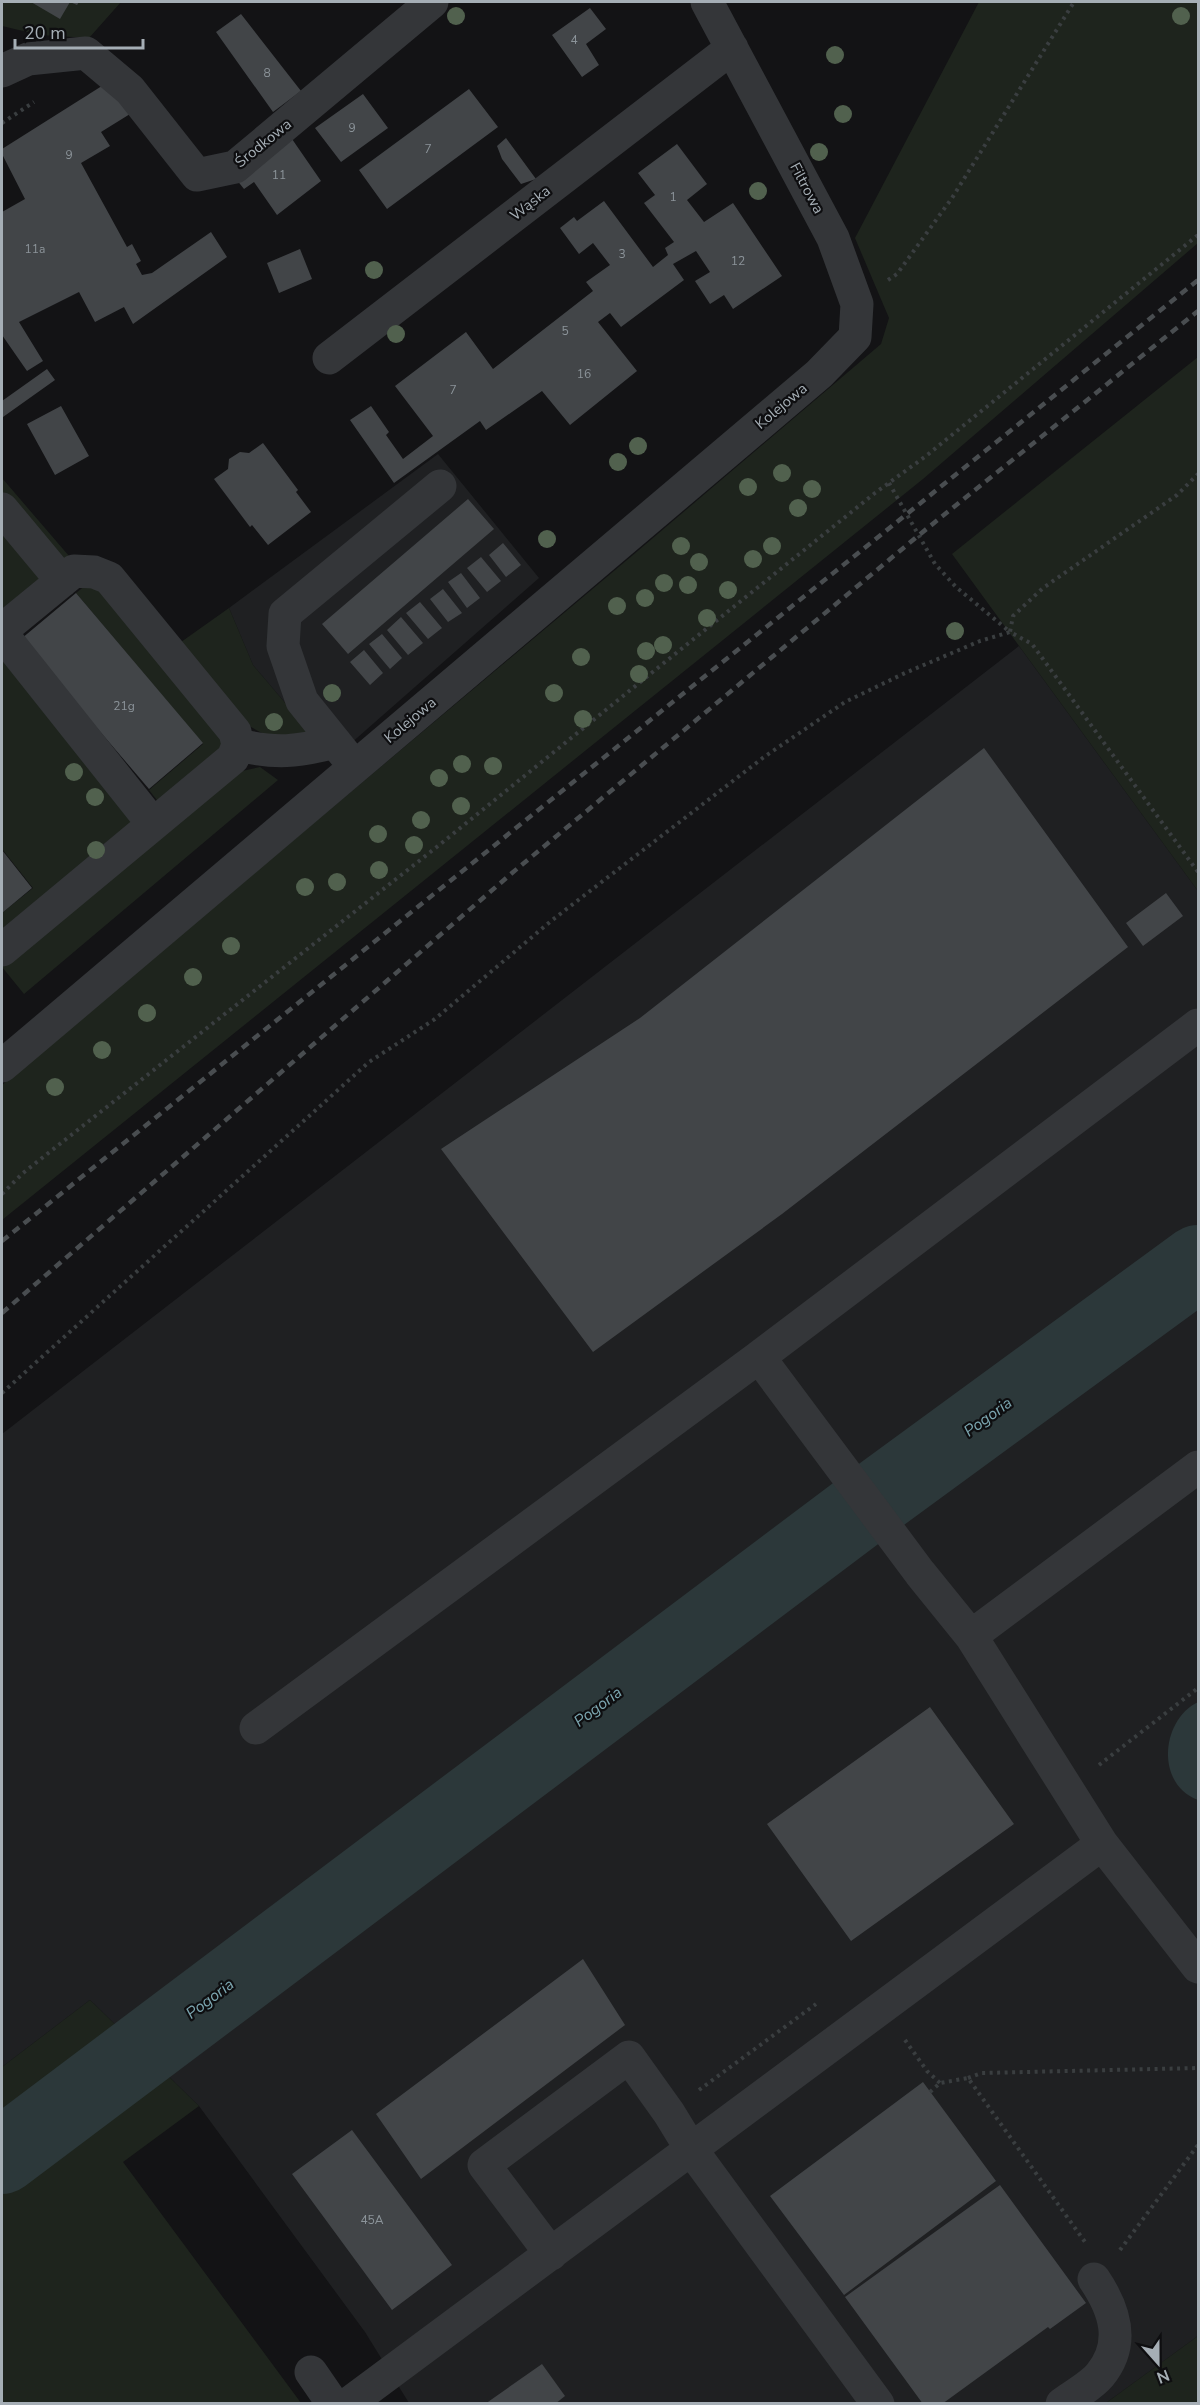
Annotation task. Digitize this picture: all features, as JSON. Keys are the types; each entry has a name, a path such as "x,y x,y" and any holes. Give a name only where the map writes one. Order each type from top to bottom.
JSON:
{"street":[{"name":"Środkowa","path":"2,71 28,59 86,53 130,90 197,175 235,167 432,2"},
{"name":"Filtrowa","path":"707,2 833,238 857,304 855,337 819,374"},
{"name":"Wąska","path":"329,358 732,48"},
{"name":"Kolejowa","path":"2,1066 345,754 819,374"},
{"path":"345,754 302,701 283,646 285,614 440,486"},
{"path":"2,509 62,581"},
{"path":"2,950 233,758 238,745 235,732 109,578 94,572 74,571 2,632 153,824"},
{"path":"238,745 265,751 345,754"},
{"path":"256,1728 759,1357 1198,1025"},
{"path":"759,1357 920,1573 971,1636 1102,1844 1198,1967"},
{"path":"971,1636 1198,1467"},
{"path":"348,2403 1102,1844"},
{"path":"551,2254 484,2165 629,2057 669,2113 691,2149 878,2403"},
{"path":"1062,2403 1099,2377 1113,2355 1115,2326 1099,2274"},
{"path":"311,2372 333,2403"}],"path":[{"path":"857,304 897,274 952,198 1074,2"},
{"path":"2,1194 23,1173 438,846 889,483 926,456 1198,235"},
{"path":"1010,632 1013,616 1043,588 1177,495 1198,474"},
{"path":"889,483 935,564 956,587 1010,632 1032,644 1198,872"},
{"path":"2,1393 369,1062 435,1019 551,921 764,757 845,702 980,641 1010,632"},
{"path":"1068,1790 1198,1688"},
{"path":"882,2008 927,2071 940,2084"},
{"path":"930,2092 940,2084 982,2073 1198,2068"},
{"path":"968,2078 1099,2274 1198,2145"}],"shaded area":[{"path":"2,2 121,2 89,38 40,35 2,26"},
{"path":"979,2 1198,2 1198,243 923,479 2,1220 2,1085 881,344 889,318 855,238"},
{"path":"1198,357 1198,891 952,554"},
{"path":"438,454 539,578 333,759 253,665 229,608"},
{"path":"2,478 69,556 2,614"},
{"path":"91,581 230,747 160,804 149,790 203,744 76,593"},
{"path":"229,608 253,665 309,731 300,738 269,737 240,721 174,647"},
{"path":"1019,646 1198,891 1198,2336 1106,2403 409,2403 365,2332 199,2106 90,2000 2,2067 2,1434"},
{"path":"2,651 135,820 2,939 2,913 33,888 2,849"},
{"path":"260,767 278,780 24,994 2,967 2,961 242,771"},
{"path":"1198,1702 1198,1800 1184,1792 1175,1780 1169,1767 1168,1752 1170,1737 1176,1723"},
{"path":"90,2000 199,2106 123,2162 301,2403 2,2403 2,2067"},
{"path":"1198,2336 1198,2403 1106,2403"}],"building":[{"path":"31,2 70,2 60,19"},
{"path":"590,8 606,29 586,44 599,65 582,77 552,35"},
{"path":"241,14 301,91 273,112 216,32"},
{"path":"105,84 130,114 101,132 110,146 81,163 127,247 132,244 141,261 136,264 142,275 152,273 211,232 227,257 133,324 124,307 95,322 79,292 19,322 43,361 27,371 2,335 2,212 25,199 2,154 2,149"},
{"path":"469,89 498,127 387,209 359,170"},
{"path":"363,94 388,128 341,162 315,128"},
{"path":"506,138 536,179 521,184 502,159 497,146"},
{"path":"292,139 321,181 277,215 254,182 244,189 236,179"},
{"path":"677,144 707,184 687,200 704,222 733,203 782,276 733,309 724,295 710,304 695,281 710,272 696,251 673,264 684,280 621,327 610,313 598,322 637,371 570,425 542,391 486,430 480,421 394,483 350,420 371,406 389,432 386,435 403,459 433,436 395,386 466,332 493,369 593,291 586,282 610,265 593,243 579,254 560,228 574,217 577,221 604,201 653,267 668,255 665,248 674,242 644,203 655,195 638,173"},
{"path":"300,249 312,279 279,293 267,263"},
{"path":"47,369 55,380 3,417 2,401"},
{"path":"61,406 89,456 55,475 27,424"},
{"path":"263,443 298,490 296,492 311,512 268,545 252,525 250,527 214,479 228,469 229,459 240,452 249,453"},
{"path":"468,499 494,529 348,654 322,624"},
{"path":"503,543 521,565 506,577 489,555"},
{"path":"481,557 501,581 487,592 467,568"},
{"path":"461,573 480,598 467,608 448,582"},
{"path":"443,589 462,613 448,622 430,599"},
{"path":"76,593 203,743 149,789 21,639"},
{"path":"420,602 442,628 428,639 406,613"},
{"path":"401,617 423,643 408,655 387,630"},
{"path":"382,634 402,658 390,669 369,644"},
{"path":"364,650 383,673 370,685 350,662"},
{"path":"984,748 1128,947 782,1214 593,1352 441,1149 640,1018"},
{"path":"2,850 32,888 2,913"},
{"path":"1166,893 1183,916 1143,946 1126,923"},
{"path":"930,1707 1014,1824 851,1941 767,1824"},
{"path":"583,1959 625,2025 421,2179 376,2114"},
{"path":"923,2082 996,2181 844,2295 770,2196"},
{"path":"352,2130 452,2265 392,2310 292,2174"},
{"path":"1000,2185 1086,2303 1050,2329 1048,2327 942,2404 923,2404 845,2297"},
{"path":"542,2364 565,2396 555,2404 485,2404"}],"waterway":[{"name":"Pogoria","path":"2,2156 871,1502 1198,1263"}],"railway":[{"path":"2,1241 1198,280"},
{"path":"2,1313 512,873 919,535 1198,311"}]}
